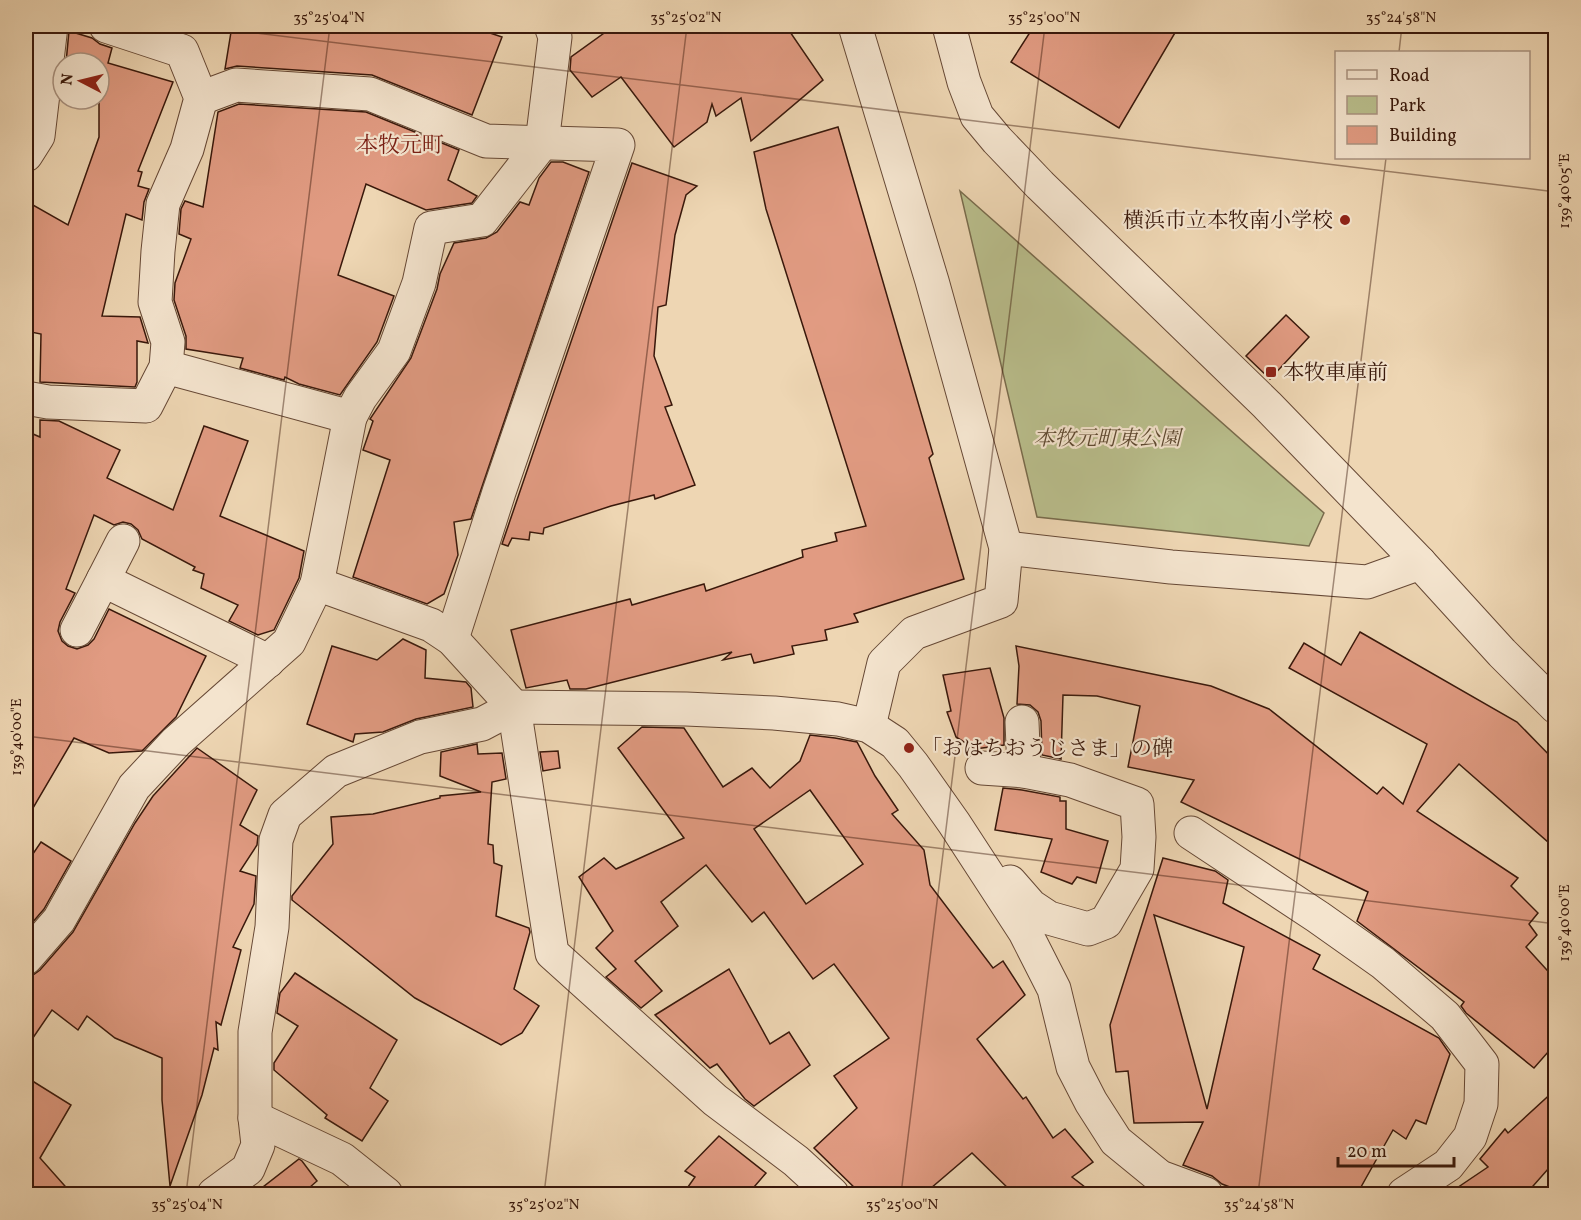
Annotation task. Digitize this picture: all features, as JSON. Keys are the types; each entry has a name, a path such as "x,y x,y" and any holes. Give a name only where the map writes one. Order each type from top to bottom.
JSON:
{"street":[{"path":"26,155 38,136 51,26"},
{"path":"26,398 48,402 146,406 166,367 168,342 155,302 163,204 187,149 201,98 186,38 106,26"},
{"path":"26,958 59,920 134,788 176,742 289,642 317,584 350,417 360,398 394,351 419,283 431,228 482,220 542,143 555,37 551,26"},
{"path":"855,26 932,281 1006,548 1001,601 914,633 884,663 870,726"},
{"path":"949,26 964,82 977,116 997,140 1056,201 1267,405 1556,707"},
{"path":"201,98 236,85 370,94 486,141 618,145 499,492 452,639"},
{"path":"166,367 350,417"},
{"path":"77,630 123,541"},
{"path":"1006,548 1172,567 1367,582 1420,563"},
{"path":"103,580 267,661"},
{"path":"317,584 431,625 452,639 514,707 552,953 715,1100 796,1161 832,1194"},
{"path":"214,1194 248,1168 258,1146 255,1118 255,1032 272,927 276,840 285,815 336,771 420,737 482,724 514,707 686,709 838,719 870,726 895,743 945,810 1025,932 1054,989 1074,1067 1091,1102 1116,1141 1160,1177 1206,1194"},
{"path":"1022,722 1024,771"},
{"path":"945,810 1031,906 1049,918 1088,929 1106,921 1137,870 1139,837 1137,804 1070,780 1024,771 982,768"},
{"path":"1191,833 1383,963 1444,1016 1482,1064 1481,1104 1470,1137 1448,1165 1404,1194"},
{"path":"255,1118 342,1159 386,1194"}],"green space":[{"name":"本牧元町東公園","path":"960,191 1324,513 1309,546 1037,517"}],"building":[{"path":"26,26 32,26 26,80"},
{"path":"232,26 469,26 502,37 472,115 372,75 237,66 225,69"},
{"path":"614,26 786,26 823,80 751,141 741,98 716,116 712,104 707,122 674,147 621,77 592,97 570,70 571,57"},
{"path":"1034,26 1179,26 1119,128 1011,62"},
{"path":"69,31 92,38 112,48 111,52 67,51"},
{"path":"111,64 173,82 138,171 142,172 138,186 149,189 144,202 142,220 126,214 102,316 140,317 148,343 137,341 135,387 40,382 41,334 26,331 26,201 68,225 99,137 99,111 111,111"},
{"path":"239,104 366,112 459,150 448,180 477,196 472,203 426,210 366,184 338,275 394,296 377,342 340,395 299,384 285,377 284,380 240,368 243,358 186,349 186,336 174,300 175,283 191,239 179,234 181,209 185,201 203,207 218,112"},
{"path":"838,127 933,454 929,458 964,579 854,614 858,622 825,630 827,640 792,646 794,654 754,663 751,654 723,660 732,652 586,689 570,689 567,680 526,688 511,630 630,599 632,605 704,584 706,591 803,557 802,550 837,541 835,533 866,526 766,209 754,152"},
{"path":"551,162 563,162 589,172 471,519 454,522 458,555 444,594 427,604 353,577 390,460 363,450 373,421 370,419 411,358 437,289 440,274 454,243 486,238 497,232 520,202 529,205 539,178"},
{"path":"632,163 697,186 686,195 675,235 666,305 658,307 654,356 672,405 665,407 695,485 655,499 654,495 611,506 544,528 543,534 530,532 529,540 512,538 508,546 502,544"},
{"path":"1286,315 1309,337 1270,379 1246,356"},
{"path":"40,420 59,421 120,450 107,478 173,510 204,426 248,441 220,516 304,551 299,578 274,630 258,635 229,621 238,605 201,588 204,574 193,570 195,567 142,539 138,530 131,524 123,522 114,525 94,515 66,589 75,593 60,622 58,631 62,641 77,649 88,645 94,639 109,609 206,656 176,717 142,751 109,753 74,738 26,820 26,431 40,437"},
{"path":"1360,632 1517,722 1556,762 1556,849 1459,764 1417,811 1518,878 1511,886 1538,913 1529,924 1537,935 1526,947 1556,980 1556,1043 1534,1068 1466,1013 1461,1006 1464,1002 1357,921 1368,892 1181,802 1194,780 1128,767 1140,706 1097,696 1063,695 1061,759 1042,755 1041,721 1038,712 1030,705 1017,704 1019,666 1016,646 1211,686 1269,709 1377,794 1383,787 1403,804 1427,744 1289,668 1304,643 1341,665"},
{"path":"403,639 426,650 425,678 466,682 471,688 473,707 416,719 383,732 355,734 353,742 307,724 332,646 377,660"},
{"path":"990,668 1004,718 1004,745 975,749 956,737 947,712 951,711 943,675"},
{"path":"642,727 684,728 723,787 752,768 770,788 800,761 810,735 857,742 875,776 898,810 892,814 924,850 930,885 993,968 1003,961 1025,995 977,1039 1023,1099 1026,1097 1053,1138 1065,1129 1093,1162 1072,1177 1094,1194 1014,1194 972,1153 924,1194 861,1194 814,1148 857,1108 834,1076 889,1038 834,964 813,979 764,912 752,922 706,865 661,902 678,926 635,961 662,991 641,1008 606,977 616,969 596,948 613,931 579,877 604,858 616,869 684,838 618,748","holes":["810,790 863,864 806,904 754,829"]},
{"path":"477,744 478,754 502,753 506,779 492,782 488,844 493,845 494,863 502,866 496,916 529,928 530,932 514,989 539,1006 522,1033 501,1045 415,998 292,900 292,896 333,844 331,817 373,814 440,798 440,796 481,792 440,776 441,752"},
{"path":"197,748 257,790 240,825 258,836 257,845 240,871 256,876 254,904 233,947 241,950 221,1025 216,1022 218,1050 214,1048 202,1095 170,1186 162,1100 162,1058 115,1038 87,1016 78,1030 52,1010 26,1048 26,976 33,975 40,970 73,932 135,823 153,796"},
{"path":"558,751 560,768 543,771 540,752"},
{"path":"1003,788 1060,797 1060,801 1066,801 1066,829 1108,841 1096,883 1077,877 1072,884 1041,872 1052,839 995,830"},
{"path":"41,842 71,861 44,909 26,930 26,864"},
{"path":"1163,858 1215,871 1228,880 1223,903 1320,955 1313,969 1439,1038 1450,1054 1426,1124 1416,1120 1406,1139 1393,1130 1357,1194 1248,1194 1183,1165 1203,1122 1134,1123 1128,1071 1116,1072 1110,1025","holes":["1154,915 1244,947 1207,1109"]},
{"path":"729,969 770,1044 789,1032 810,1065 754,1106 745,1099 717,1064 710,1068 655,1015"},
{"path":"295,973 397,1040 370,1088 388,1101 362,1141 325,1118 327,1115 274,1070 274,1063 298,1026 277,1013 280,993"},
{"path":"26,1077 71,1105 40,1158 72,1194 26,1194"},
{"path":"1556,1089 1556,1160 1526,1194 1448,1194 1488,1167 1480,1159 1505,1129 1508,1133"},
{"path":"719,1136 766,1173 748,1194 683,1194 695,1177 685,1171"},
{"path":"299,1159 317,1181 302,1194 254,1194"}],"place":[{"name":"横浜市立本牧南小学校","path":"1345,220"},
{"name":"本牧車庫前","path":"1271,372"},
{"name":"「おはちおうじさま」の碑","path":"909,748"}],"district":[{"name":"本牧元町","path":"400,144"}]}
